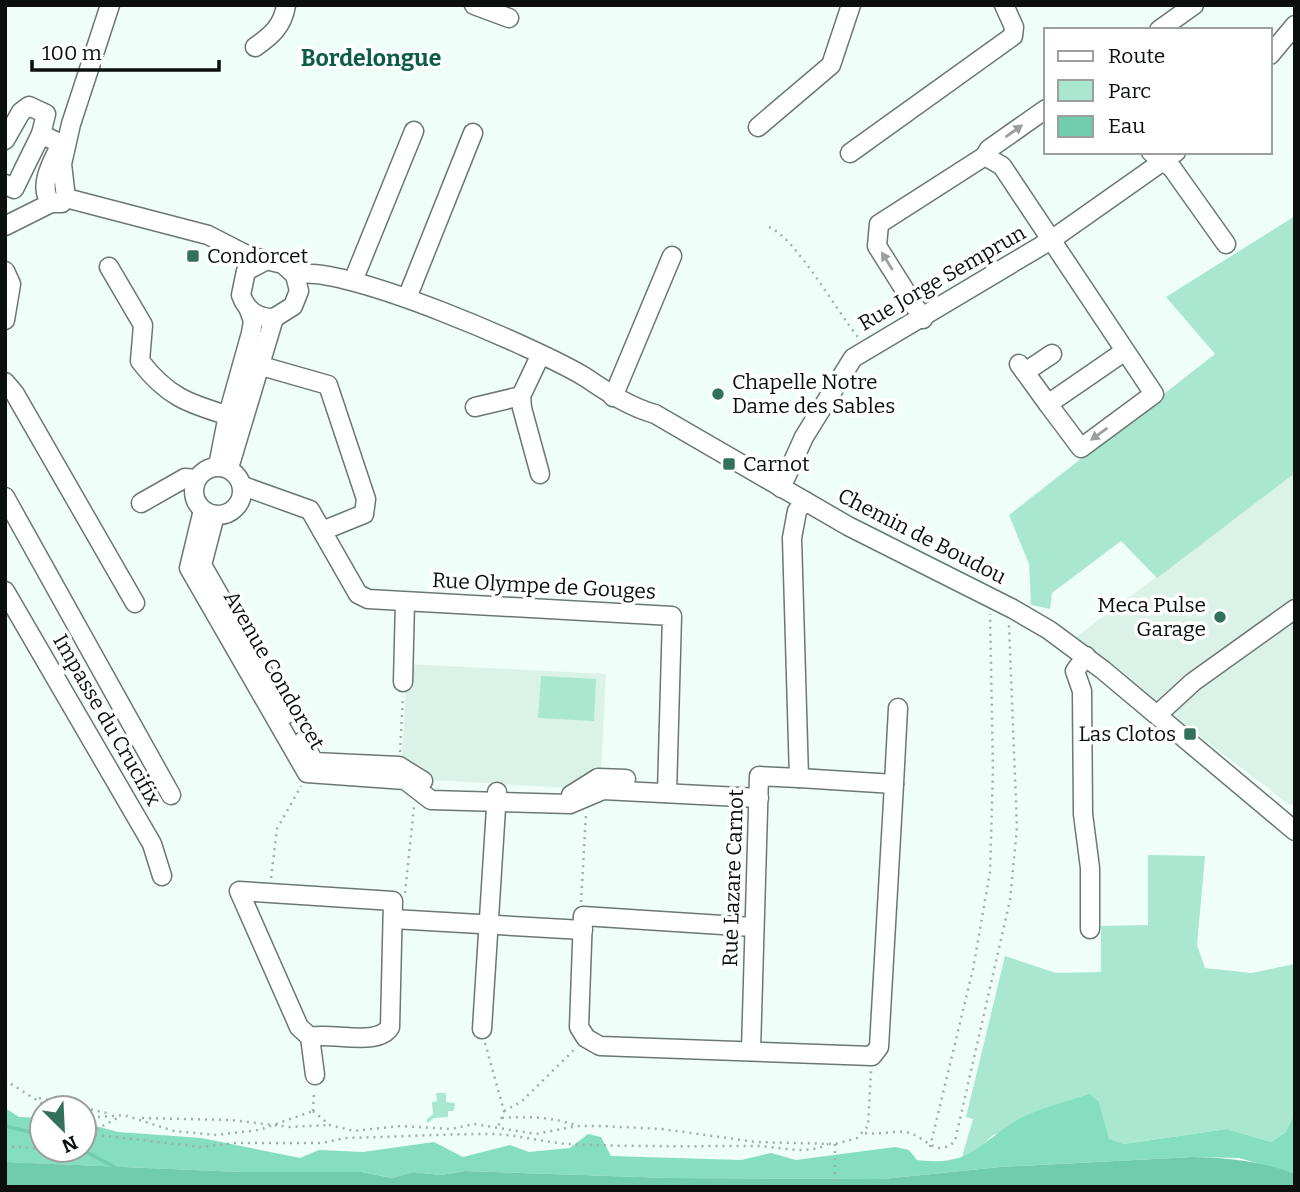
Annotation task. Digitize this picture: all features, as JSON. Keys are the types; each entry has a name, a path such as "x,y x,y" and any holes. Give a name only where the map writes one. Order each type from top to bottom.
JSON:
{"street":[{"path":"57,195 71,124 110,5"},
{"path":"254,47 276,31 284,18 286,5"},
{"path":"474,5 509,18"},
{"path":"758,127 831,65 851,5"},
{"path":"850,153 1013,36 1014,27 1004,5"},
{"path":"1162,28 1194,5"},
{"path":"1272,53 1295,25"},
{"path":"5,139 21,112 29,106 46,114 41,134 10,186 24,205"},
{"path":"923,319 877,246 879,224 985,156 989,149 1044,110"},
{"path":"57,195 46,176 71,124"},
{"path":"249,310 265,318 274,318 288,312 297,299 312,287 345,279 414,131"},
{"path":"407,298 473,133"},
{"path":"41,134 61,144"},
{"path":"1163,155 1226,244"},
{"name":"Rue Jorge Semprun","path":"781,488 804,437 853,358 923,319 1051,240 1163,155"},
{"path":"985,156 1002,166 1154,394 1081,447 1022,368 1052,354"},
{"path":"5,226 57,195"},
{"path":"5,214 57,195 208,235 249,256 283,264 295,275 299,291 297,299"},
{"path":"187,231 229,259 242,278"},
{"path":"614,397 672,256"},
{"path":"224,467 250,363 253,321 241,295 242,278 252,266 267,260"},
{"path":"109,267 143,325 140,361 157,384 184,401 235,418"},
{"path":"5,271 11,284 5,319"},
{"name":"Chemin de Boudou","path":"295,275 345,279 407,298 540,356 585,377 635,408 655,414 848,526 1013,609 1086,656 1295,831"},
{"path":"250,363 274,318"},
{"path":"1048,404 1125,351"},
{"path":"540,356 521,396 540,474"},
{"path":"250,363 328,385 366,499 364,514 322,531"},
{"path":"5,382 15,394 135,603"},
{"path":"475,407 521,396"},
{"path":"224,467 240,478 242,496 233,510 209,513 194,496 197,479 207,468 224,467"},
{"path":"141,503 185,478 197,479"},
{"name":"Rue Olympe de Gouges","path":"243,486 310,510 358,594 368,599 672,616 667,788"},
{"path":"5,497 171,795"},
{"path":"805,500 797,511 792,538 799,778 894,784"},
{"name":"Avenue Condorcet","path":"209,513 202,565 314,762 399,766 434,788 570,804 603,790 667,788 759,792"},
{"name":"Avenue Condorcet","path":"209,513 189,568 307,773 405,780 431,800 571,795 598,778 667,788"},
{"name":"Impasse du Crucifix","path":"5,591 152,844 162,876"},
{"name":"Rue Olympe de Gouges","path":"403,682 405,602"},
{"path":"1157,715 1193,682 1295,609"},
{"path":"1086,656 1075,670 1082,691 1083,814 1090,868 1090,929"},
{"path":"583,923 579,1027 586,1038 600,1046 872,1056 879,1047 898,708"},
{"name":"Rue Lazare Carnot","path":"751,1050 759,776 799,778"},
{"path":"482,1029 497,797"},
{"path":"315,1075 310,1037 299,1027 239,891 489,925 583,923 753,927"},
{"path":"310,1037 322,1034 377,1038 386,1034 390,1027 393,910"}],"path":[{"path":"769,227 777,230 792,246 867,348"},
{"path":"930,1147 973,969 990,872 993,783 990,611 995,600"},
{"path":"98,1136 202,1147 234,1143 322,1143 345,1138 520,1135 578,1126 662,1129 756,1142 835,1146 863,1133 906,1132 916,1135 930,1147 949,1147 955,1141 1010,900 1017,828 1009,619 1013,609"},
{"path":"399,766 403,682"},
{"path":"268,895 277,829 307,773"},
{"path":"393,910 407,892 415,788"},
{"path":"583,923 587,799"},
{"path":"482,1029 504,1111 498,1127"},
{"path":"504,1111 521,1102 586,1038"},
{"path":"863,1133 868,1126 872,1056"},
{"path":"313,1111 315,1075"},
{"path":"5,1080 30,1094"},
{"path":"98,1111 142,1118 231,1120 273,1125 330,1125 354,1130 400,1126 452,1129 474,1124 498,1127 541,1142 717,1149 755,1146 797,1150 818,1149 828,1144"},
{"path":"313,1111 330,1125"},
{"path":"142,1118 174,1131 216,1135 273,1125 313,1111"},
{"path":"98,1116 110,1114"},
{"path":"98,1129 124,1115"},
{"path":"502,1118 521,1116 566,1121 578,1126"},
{"path":"835,1146 835,1187"},
{"path":"5,1148 28,1149"}],"shaded area":[{"path":"1295,473 1295,803 1290,805 1148,697 1076,637"},
{"path":"407,664 606,674 601,770 593,770 568,788 434,780 411,761 402,760"},
{"path":"1090,1094 1099,1102 1109,1139 1124,1144 1227,1129 1271,1142 1286,1132 1295,1113 1295,1174 1239,1158 1192,1157 1000,1167 883,1179 669,1178 465,1171 441,1175 413,1172 392,1178 362,1172 241,1172 52,1164 98,1164 98,1127 118,1132 201,1138 300,1158 319,1150 363,1152 434,1142 463,1157 510,1145 529,1152 570,1148 588,1134 601,1137 611,1156 741,1160 771,1153 796,1160 895,1147 909,1150 917,1160 936,1161 964,1156 1023,1117"},
{"path":"5,1108 19,1117 28,1117 28,1163 5,1162"}],"green space":[{"path":"1295,216 1295,473 1157,578 1121,541 1052,593 1050,609 1031,605 1029,564 1009,515 1215,354 1166,297"},
{"path":"541,676 596,679 594,721 538,718"},
{"path":"1148,855 1205,856 1197,945 1205,968 1251,973 1295,964 1295,1113 1286,1132 1271,1142 1227,1129 1124,1144 1109,1140 1099,1102 993,1135 975,1152 962,1157 973,1119 966,1117 1005,956 1056,973 1101,972 1101,926 1148,925"},
{"path":"436,1093 446,1093 446,1102 455,1103 454,1111 448,1111 448,1117 434,1118 428,1123 426,1120 433,1114 432,1102 437,1101"}],"water":[{"path":"1192,1157 1219,1158 1270,1166 1295,1174 1295,1187 5,1187 7,1162 241,1172 362,1172 392,1178 413,1172 441,1175 465,1171 669,1178 883,1179 1000,1167"}],"waterway":[{"path":"5,1126 28,1132"},
{"path":"98,1158 118,1169"}],"place":[{"name":"Condorcet","path":"193,256"},
{"name":"Chapelle Notre Dame des Sables","path":"718,394"},
{"name":"Carnot","path":"729,464"},
{"name":"Meca Pulse Garage","path":"1220,617"},
{"name":"Las Clotos","path":"1190,734"}],"district":[{"name":"Bordelongue","path":"371,58"}]}
